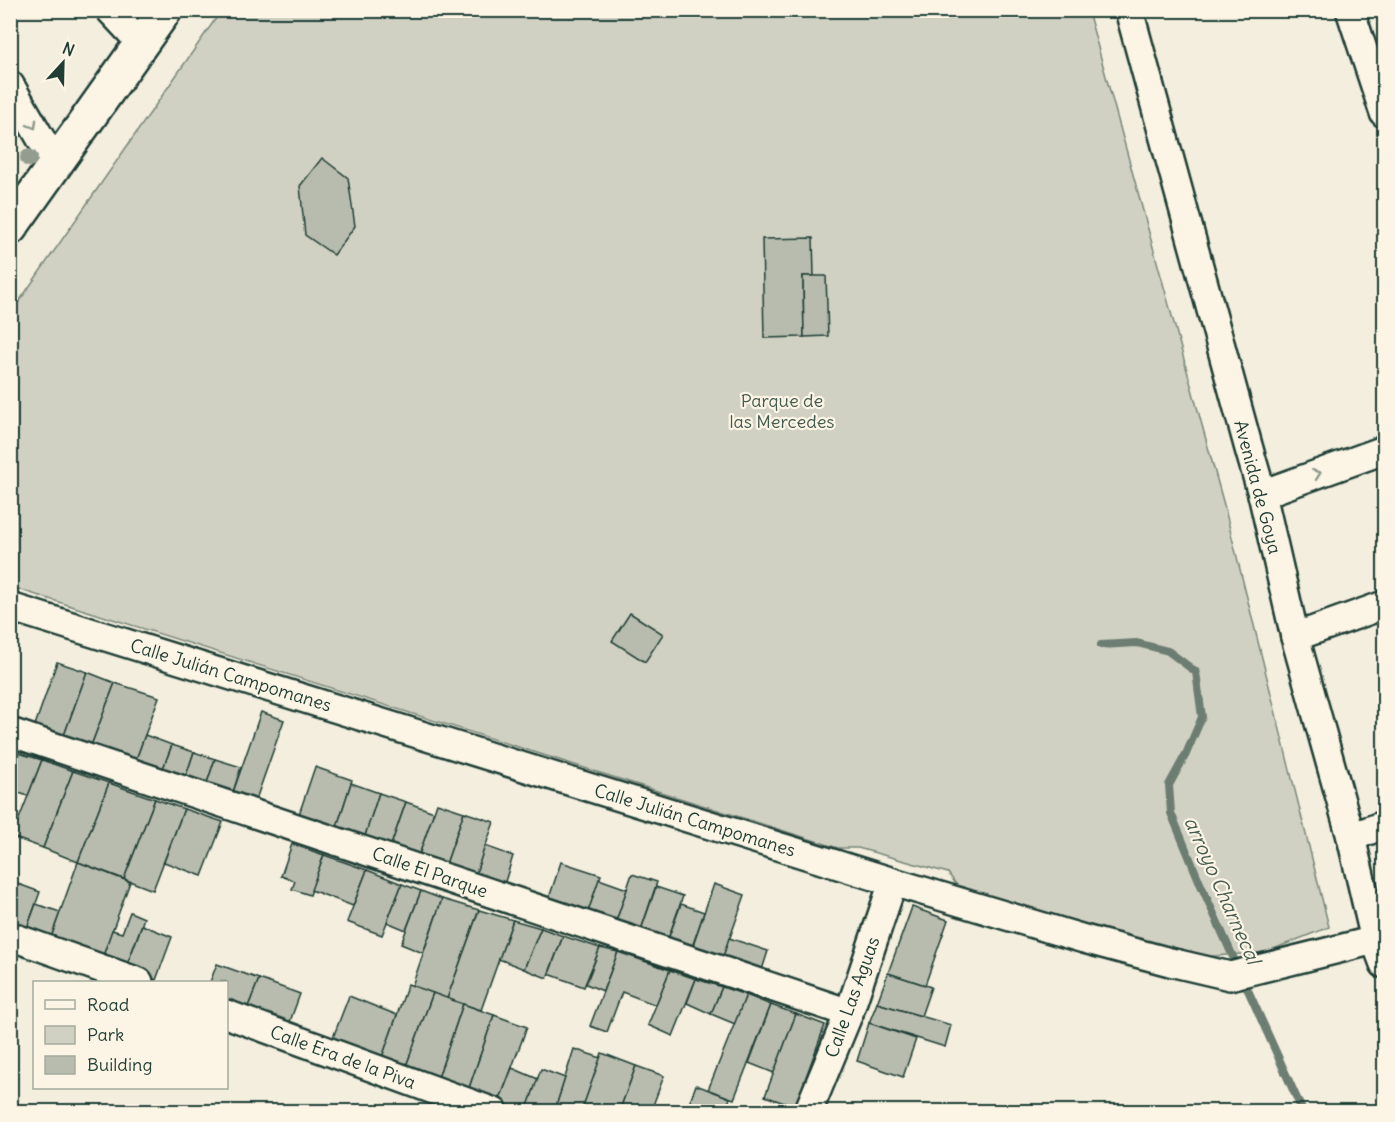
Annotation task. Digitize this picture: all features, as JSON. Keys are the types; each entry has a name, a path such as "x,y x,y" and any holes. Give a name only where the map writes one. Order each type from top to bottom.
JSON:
{"street":[{"path":"110,10 141,43"},
{"path":"10,228 165,10"},
{"name":"Avenida de Goya","path":"1129,10 1262,494 1295,637 1381,947"},
{"path":"1350,10 1384,113"},
{"path":"10,85 56,165"},
{"path":"1262,494 1384,450"},
{"path":"1295,637 1384,605"},
{"name":"Calle Julián Campomanes","path":"10,607 893,882 1170,962 1230,976 1381,947"},
{"name":"Calle El Parque","path":"10,732 849,1013"},
{"path":"1352,837 1384,825"},
{"name":"Calle Las Aguas","path":"808,1112 849,1013 893,882"},
{"path":"10,936 137,981"},
{"name":"Calle Era de la Piva","path":"228,1015 494,1112"}],"green space":[{"name":"Parque de las Mercedes","path":"221,11 1088,11 1224,505 1329,927 1266,952 1202,957 958,887 948,873 858,848 838,848 11,587 11,313"}],"building":[{"path":"322,158 348,178 355,226 334,255 305,235 300,186"},
{"path":"813,238 814,276 803,276 804,337 764,338 762,239"},
{"path":"803,276 826,276 828,336 804,337"},
{"path":"630,613 663,634 645,662 612,641"},
{"path":"57,662 87,672 62,741 33,731"},
{"path":"87,672 115,683 89,751 62,741"},
{"path":"115,683 159,697 134,765 89,751"},
{"path":"261,712 284,720 254,805 231,798"},
{"path":"145,735 172,745 161,774 134,765"},
{"path":"172,745 194,752 184,782 161,774"},
{"path":"12,751 42,760 28,796 10,790"},
{"path":"194,752 215,759 205,789 184,782"},
{"path":"215,759 241,767 231,798 205,789"},
{"path":"42,760 73,771 43,848 12,837"},
{"path":"315,767 352,780 335,833 297,820"},
{"path":"73,771 109,783 78,862 43,848"},
{"path":"109,783 155,799 124,879 78,862"},
{"path":"351,783 379,793 363,842 335,833"},
{"path":"379,793 406,802 389,851 363,842"},
{"path":"155,799 184,809 153,890 124,879"},
{"path":"406,802 434,812 417,861 389,851"},
{"path":"437,803 464,812 444,870 417,861"},
{"path":"184,809 223,822 202,876 164,862"},
{"path":"464,812 494,822 474,879 444,870"},
{"path":"292,844 324,855 310,895 292,889 295,881 281,876"},
{"path":"485,846 513,856 503,888 474,879"},
{"path":"324,855 367,870 353,906 311,890"},
{"path":"78,862 130,882 102,959 50,940"},
{"path":"561,862 601,875 587,915 548,901"},
{"path":"367,870 402,884 382,935 347,922"},
{"path":"632,874 657,882 640,933 615,924"},
{"path":"599,879 627,889 615,924 587,915"},
{"path":"10,881 40,892 26,931 10,925"},
{"path":"402,884 421,891 406,930 387,922"},
{"path":"714,884 745,895 722,960 691,950"},
{"path":"656,887 683,896 667,942 640,933"},
{"path":"421,891 442,899 423,953 401,944"},
{"path":"442,899 479,910 447,999 412,986"},
{"path":"36,904 60,912 50,940 26,931"},
{"path":"681,904 704,912 691,950 667,942"},
{"path":"912,907 948,920 925,985 888,973"},
{"path":"479,910 513,920 481,1010 447,999"},
{"path":"130,912 144,918 126,968 102,959 112,930 122,933"},
{"path":"513,920 541,928 524,969 499,959"},
{"path":"142,925 172,937 156,980 126,968"},
{"path":"541,928 563,936 547,978 524,969"},
{"path":"563,936 600,948 584,987 549,974"},
{"path":"729,938 768,951 761,973 722,960"},
{"path":"600,948 618,952 603,991 586,984"},
{"path":"618,952 670,970 656,1005 622,992 607,1032 590,1026"},
{"path":"217,964 259,979 246,1012 228,1005 228,981 210,981"},
{"path":"670,970 696,979 673,1036 648,1025"},
{"path":"888,973 931,987 921,1016 877,1003"},
{"path":"259,979 300,994 288,1027 246,1012"},
{"path":"696,979 722,987 711,1014 687,1003"},
{"path":"408,984 433,993 405,1069 381,1060"},
{"path":"722,987 746,995 735,1024 711,1014"},
{"path":"433,993 463,1004 437,1081 405,1069"},
{"path":"746,995 771,1005 734,1099 708,1090"},
{"path":"349,996 397,1015 381,1060 332,1040"},
{"path":"877,1003 951,1025 945,1047 869,1023"},
{"path":"463,1004 494,1015 468,1091 437,1081"},
{"path":"771,1005 796,1014 774,1073 749,1063"},
{"path":"796,1014 825,1025 795,1107 765,1096"},
{"path":"494,1015 527,1027 499,1102 468,1091"},
{"path":"869,1023 916,1039 903,1077 857,1061"},
{"path":"574,1049 601,1058 581,1112 554,1112"},
{"path":"602,1053 636,1066 619,1112 581,1112"},
{"path":"636,1066 664,1076 651,1112 619,1112"},
{"path":"512,1068 538,1079 526,1112 499,1102"},
{"path":"541,1069 565,1078 554,1112 526,1112"},
{"path":"696,1085 730,1098 725,1112 686,1112"}],"waterway":[{"name":"arroyo Charnecal","path":"1101,645 1137,643 1168,651 1196,672 1202,717 1169,785 1171,813 1238,968"},
{"name":"arroyo Charnecal","path":"1243,979 1303,1112"}]}
